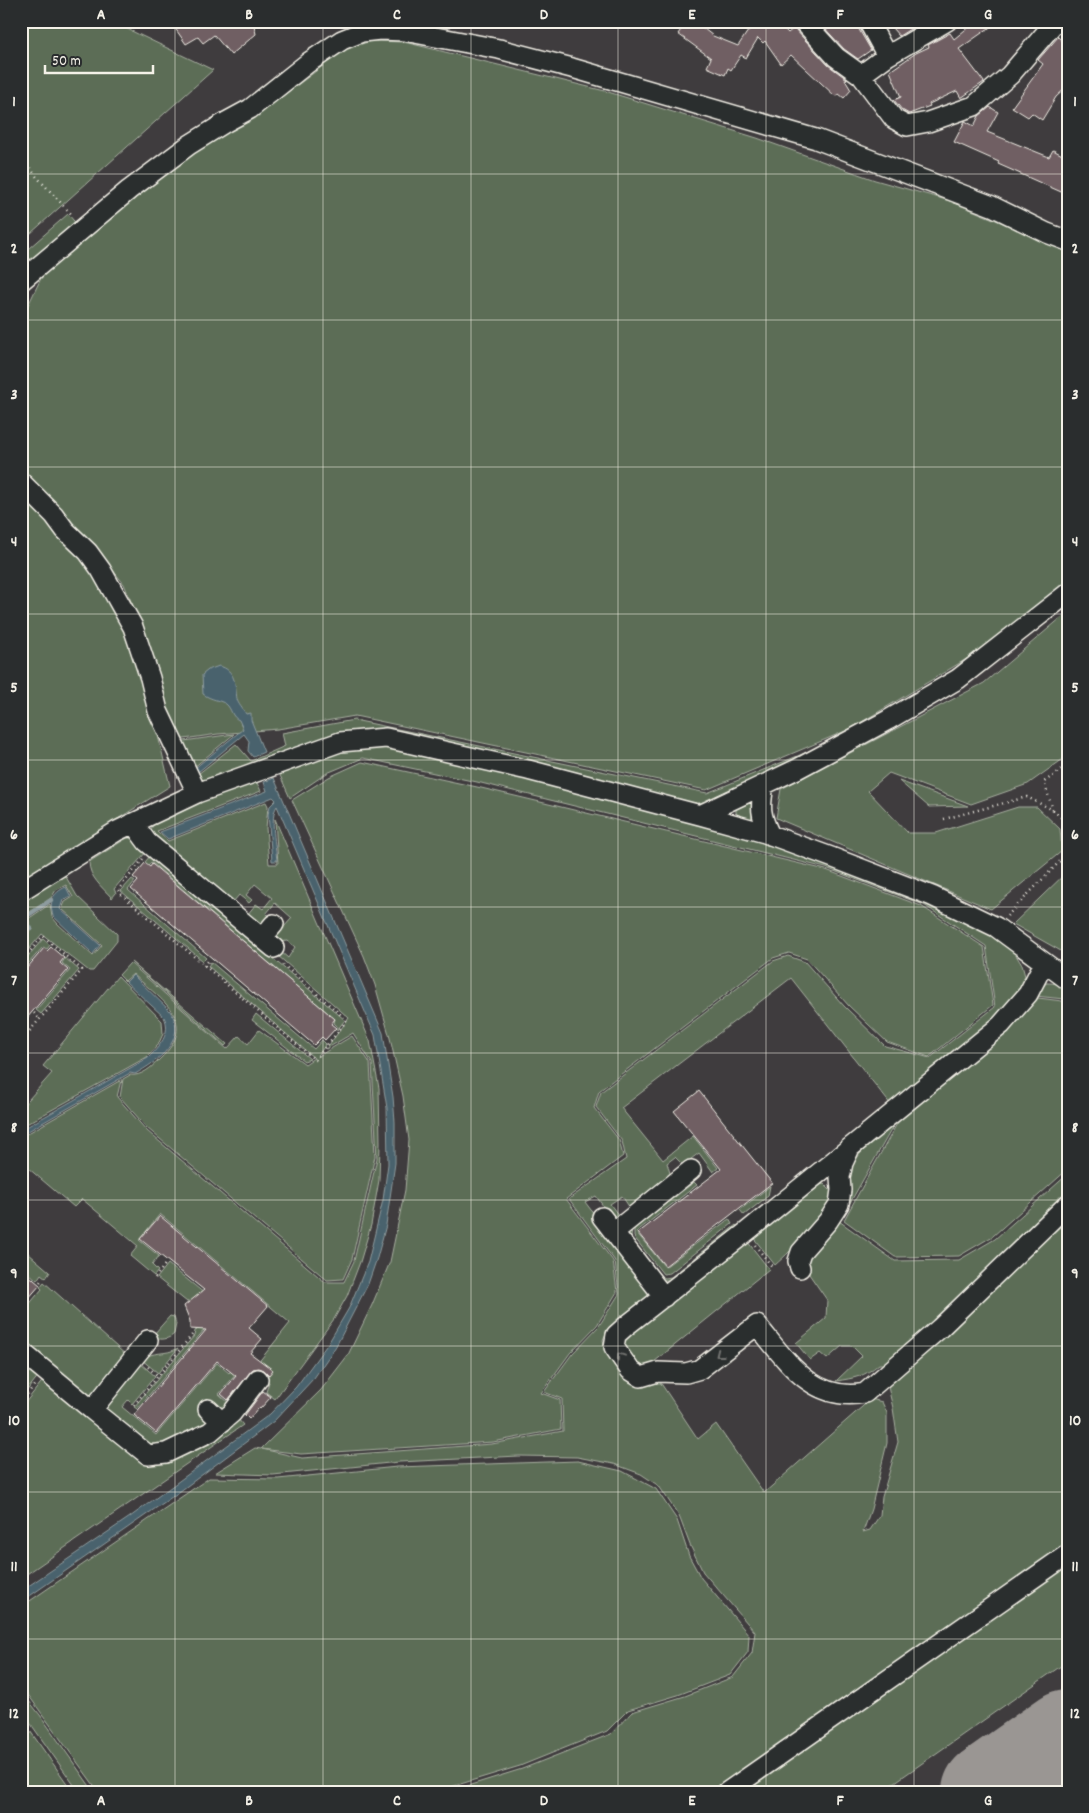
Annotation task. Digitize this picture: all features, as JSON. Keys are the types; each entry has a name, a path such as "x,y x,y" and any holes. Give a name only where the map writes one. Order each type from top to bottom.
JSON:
{"street":[{"path":"868,21 887,56"},
{"path":"862,76 887,56 947,21"},
{"path":"804,22 836,57 862,76 894,120 906,126 928,122 974,106 1010,75 1056,21"},
{"path":"21,281 129,190 189,145 226,122 250,110 317,56 342,40 362,32 380,30 404,30 499,49 600,76 816,139 992,206 1047,233 1068,241"},
{"path":"21,482 54,515 65,530 88,552 102,570 133,627 150,678 158,711 197,793"},
{"path":"700,814 798,769 958,679 1068,593"},
{"path":"21,891 117,831 197,793 340,742 386,738 528,770 700,814 770,835 932,896 996,927 1068,980"},
{"path":"764,785 761,802 762,819 770,835"},
{"path":"133,823 154,847 271,949"},
{"path":"271,949 274,924"},
{"path":"1044,962 1028,994 1000,1025 850,1149 616,1335 614,1347 630,1370 641,1377 658,1372 686,1373 700,1369 757,1324 793,1368 810,1384 832,1394 851,1396 865,1393 940,1328 1068,1204"},
{"path":"800,1268 798,1261 801,1252 828,1221 839,1204 840,1177 843,1163 850,1149"},
{"path":"614,1232 691,1170"},
{"path":"602,1217 664,1297"},
{"path":"92,1410 148,1340"},
{"path":"21,1351 44,1372 148,1455 166,1453 210,1432 215,1416 232,1413 258,1379"},
{"path":"728,1792 1068,1554"}],"path":[{"path":"21,28 32,21"},
{"path":"21,156 36,176 84,228"},
{"path":"1053,810 1044,782 1068,765"},
{"path":"944,819 1027,797 1053,810 1068,824"},
{"path":"154,847 118,890 315,1060 346,1020 271,949"},
{"path":"996,927 1068,853"},
{"path":"21,962 43,936 82,970 21,1041"},
{"path":"204,966 209,960"},
{"path":"34,1013 40,1019"},
{"path":"750,1238 773,1268"},
{"path":"155,1278 166,1263"},
{"path":"40,1282 43,1278"},
{"path":"134,1405 192,1335"},
{"path":"143,1363 158,1376"},
{"path":"21,1402 44,1372"}],"green space":[{"path":"21,21 119,21 119,25 213,70 21,242"},
{"path":"371,41 404,42 605,91 757,138 875,180 950,201 1068,250 1068,582 978,652 850,729 706,790 355,716 278,729 218,734 177,740 165,710 154,658 124,584 88,539 21,467 21,320 44,272 116,213 207,144 258,115 345,49"},
{"path":"68,214 79,227 21,278 21,255"},
{"path":"21,488 85,558 125,626 144,677 170,786 21,880"},
{"path":"1068,612 1068,760 1066,757 1028,784 971,804 889,773 868,791 908,833 936,833 1018,807 1037,807 1060,829 1062,851 991,909 776,818 781,789 984,683"},
{"path":"977,655 964,669 857,733 716,800 698,803 685,802 402,733 204,784 199,782 177,742 234,734 193,768 198,774 236,744 251,761 285,746 282,733 354,720 707,793 800,755 852,731"},
{"path":"389,747 438,756 736,832 840,868 931,904 992,936 1014,952 1022,965 1025,976 1021,988 1012,1002 994,1020 891,1105 791,978 621,1108 663,1160 693,1136 718,1168 713,1172 699,1153 683,1165 675,1157 667,1163 670,1173 668,1178 630,1208 622,1196 610,1204 619,1216 613,1220 596,1196 585,1202 647,1284 650,1292 648,1298 608,1328 603,1340 606,1352 615,1367 629,1382 645,1385 660,1382 698,1439 716,1424 764,1493 871,1399 882,1402 887,1413 887,1443 871,1509 863,1532 870,1530 880,1515 882,1497 898,1442 888,1387 1068,1216 1068,1547 717,1792 448,1792 522,1769 611,1734 632,1712 685,1696 733,1677 752,1653 755,1632 703,1572 679,1516 659,1486 641,1474 614,1464 577,1457 519,1456 399,1462 273,1475 215,1473 255,1448 261,1449 321,1390 348,1355 390,1262 405,1190 409,1140 403,1096 390,1038 375,985 364,956 292,800 329,777 362,762 477,787 826,870 921,906 984,947 993,1005 929,1057 887,1042 849,1006 807,959 789,953 773,958 599,1091 594,1108 619,1140 623,1156 566,1199 613,1261 617,1292 597,1325 570,1353 541,1393 560,1400 561,1429 493,1442 301,1454 262,1449 302,1458 492,1444 563,1431 562,1399 544,1392 572,1354 599,1326 619,1294 615,1261 569,1199 626,1159 622,1141 596,1107 601,1092 773,961 788,956 805,962 844,1006 885,1046 930,1058 995,1007 986,946 924,905 826,868 477,782 363,758 327,773 290,798 279,773 317,758 356,748"},
{"path":"256,781 261,791 157,831 168,841 266,802 268,806 266,828 269,864 278,864 275,819 370,1041 379,1088 379,1180 371,1225 360,1262 347,1296 334,1319 275,1399 266,1392 269,1382 253,1369 290,1323 160,1214 139,1240 159,1256 152,1265 158,1271 154,1276 130,1256 138,1246 82,1199 74,1207 21,1162 21,1139 23,1136 121,1080 117,1097 147,1131 325,1282 344,1282 354,1261 377,1158 372,1063 353,1033 326,1049 349,1018 277,955 280,951 288,958 295,947 288,941 275,942 273,936 279,925 283,928 292,918 275,903 266,914 270,918 262,924 257,923 247,915 256,904 263,909 272,898 255,884 246,895 252,900 249,903 239,895 233,902 153,835 151,830 153,824 200,801"},
{"path":"899,781 968,806 929,807"},
{"path":"749,802 754,807 751,821 736,813 736,806"},
{"path":"127,838 134,838 147,851 114,889 116,893 112,898 94,877 89,862"},
{"path":"151,855 345,1020 337,1030 337,1026 334,1023 335,1019 151,862 149,865 145,862"},
{"path":"1068,871 1068,955 1013,924"},
{"path":"63,875 77,896 117,934 117,941 93,971 89,971 42,934 23,956 21,954 21,923 24,921 29,932 33,930 28,919 50,904 52,917 93,956 102,945 62,909 65,902 73,897 66,885 56,890 51,898 21,918 21,901 56,877"},
{"path":"132,879 135,881 128,890 206,958 203,961 121,891"},
{"path":"43,939 50,945 47,949 43,947 21,972 21,964"},
{"path":"65,958 79,970 41,1014 36,1010 70,970 62,963"},
{"path":"131,962 227,1044 225,1046"},
{"path":"211,962 314,1049 322,1040 326,1044 317,1057 352,1036 370,1063 375,1156 352,1259 343,1279 327,1280 147,1128 120,1097 123,1079 146,1071 172,1046 177,1033 177,1023 172,1012 155,993 133,974 125,981 119,975 130,963 227,1049 239,1036 248,1044 259,1030 305,1064 314,1058 208,966"},
{"path":"118,976 162,1021 163,1034 158,1045 147,1057 21,1127 21,1108 52,1073 43,1066"},
{"path":"1046,983 1058,984 1068,991 1068,1004 1064,999 1036,996"},
{"path":"1038,998 1062,1001 1068,1008 1068,1169 993,1236 959,1256 895,1257 844,1220 899,1120"},
{"path":"256,1014 310,1059 304,1061 252,1020"},
{"path":"895,1123 846,1210 849,1179 856,1159 874,1140"},
{"path":"1068,1174 1068,1191 918,1339 886,1364 879,1364 869,1372 859,1376 836,1381 862,1356 852,1346 842,1346 827,1359 820,1353 810,1360 796,1343 826,1318 827,1300 809,1274 807,1260 839,1221 895,1261 959,1260 995,1239"},
{"path":"694,1182 697,1185 636,1232 665,1267 729,1219 732,1224 670,1273 663,1274 634,1237 634,1229"},
{"path":"824,1184 831,1191 830,1200 825,1209 809,1231 775,1265 752,1236 816,1186"},
{"path":"770,1186 768,1196 744,1215 740,1210"},
{"path":"736,1225 739,1228 671,1280 661,1280 626,1236 627,1226 632,1227 631,1238 661,1276 665,1278 671,1277"},
{"path":"747,1241 769,1269 649,1366 641,1368 626,1355 623,1340"},
{"path":"21,1247 50,1272 46,1278 41,1274 37,1280 21,1266"},
{"path":"168,1264 225,1310 187,1302 157,1278"},
{"path":"44,1282 127,1356 95,1394 91,1396 85,1397 21,1346 21,1337 26,1331 21,1327 21,1314 42,1289 40,1287"},
{"path":"170,1316 174,1317 176,1324 174,1334 165,1339 154,1337 154,1334"},
{"path":"198,1324 205,1329 137,1409 134,1407 194,1336"},
{"path":"178,1348 158,1373 142,1360 150,1355 169,1352"},
{"path":"239,1361 244,1365 219,1394 230,1404 211,1421 151,1450 107,1411 106,1405 140,1363 155,1376 132,1404 128,1400 122,1407 156,1435 217,1363 229,1373"},
{"path":"21,1363 39,1375 21,1398"},
{"path":"44,1379 146,1461 237,1418 243,1425 21,1578 21,1408"},
{"path":"578,1461 622,1471 656,1489 677,1520 689,1556 701,1578 749,1635 748,1652 730,1675 678,1695 628,1710 607,1731 520,1766 434,1792 99,1792 21,1685 21,1607 209,1478 278,1479 397,1467"},
{"path":"1068,1558 1068,1661 881,1792 732,1792"},
{"path":"21,1691 94,1792 79,1792 21,1710"},
{"path":"21,1718 73,1792 21,1792"}],"water":[{"path":"219,666 225,668 232,675 239,705 246,714 251,713 251,720 264,752 253,757 248,751 249,741 244,734 198,772 195,768 243,729 239,720 234,717 226,704 203,694 202,675 208,670"},
{"path":"274,778 383,1033 393,1097 395,1163 386,1225 377,1258 368,1284 336,1346 314,1378 274,1421 179,1492 21,1602 21,1591 130,1517 270,1414 296,1387 329,1342 349,1308 368,1262 383,1200 388,1164 387,1108 375,1035 277,806 273,817 273,825 277,861 272,861 268,814 270,806 276,800 273,797 168,839 160,832 267,791 264,782"},
{"path":"66,887 71,897 63,900 60,909 100,945 93,954 53,916 51,906 53,899 61,889"},
{"path":"133,975 170,1011 175,1021 176,1031 168,1048 144,1069 135,1074 130,1073 21,1135 21,1130 148,1058 160,1044 166,1029 164,1017 126,982"}],"building":[{"path":"170,21 253,21 256,34 231,55 214,35 203,43 198,37 186,44"},
{"path":"687,21 694,21 713,36 738,46 748,31 760,21 776,21 788,33 794,28 828,65 847,79 845,80 851,90 844,98 839,94 835,96 791,55 781,64 765,41 763,43 758,38 746,58 741,55 731,70 728,68 725,75 707,67 711,58 678,34"},
{"path":"818,21 854,21 871,50 858,59 844,49"},
{"path":"886,21 923,21 899,36"},
{"path":"976,21 999,21 959,49 984,82 961,98 957,91 929,104 930,106 909,114 902,110 894,100 901,97 890,71 916,53 929,47 928,45 950,33 954,39"},
{"path":"1058,37 1068,46 1068,86 1056,97 1042,120 1032,113 1028,117 1012,107 1043,64 1038,60"},
{"path":"990,107 998,112 987,132 1049,157 1053,150 1068,158 1068,195 954,142 965,121 974,126 979,116"},
{"path":"145,863 150,867 152,864 335,1019 331,1024 336,1028 325,1040 322,1037 314,1045 131,889 138,881 133,877"},
{"path":"51,947 64,958 60,963 68,970 21,1025 21,975 44,948 47,951"},
{"path":"699,1091 772,1183 665,1266 638,1233 721,1169 674,1111"},
{"path":"160,1216 268,1306 249,1328 262,1339 250,1353 273,1370 269,1375 259,1368 253,1369 228,1400 221,1394 236,1376 217,1361 156,1433 134,1415 206,1330 190,1329 190,1321 184,1306 204,1290 140,1239"},
{"path":"21,1269 40,1285 21,1307"},
{"path":"263,1391 271,1397 249,1419 245,1415"}],"waterway":[{"path":"21,920 51,900"},
{"path":"25,918 31,929"}],"taxiway":[{"path":"1061,1792 1068,1759"}],"runway":[{"path":"991,1792 1068,1738"}]}
